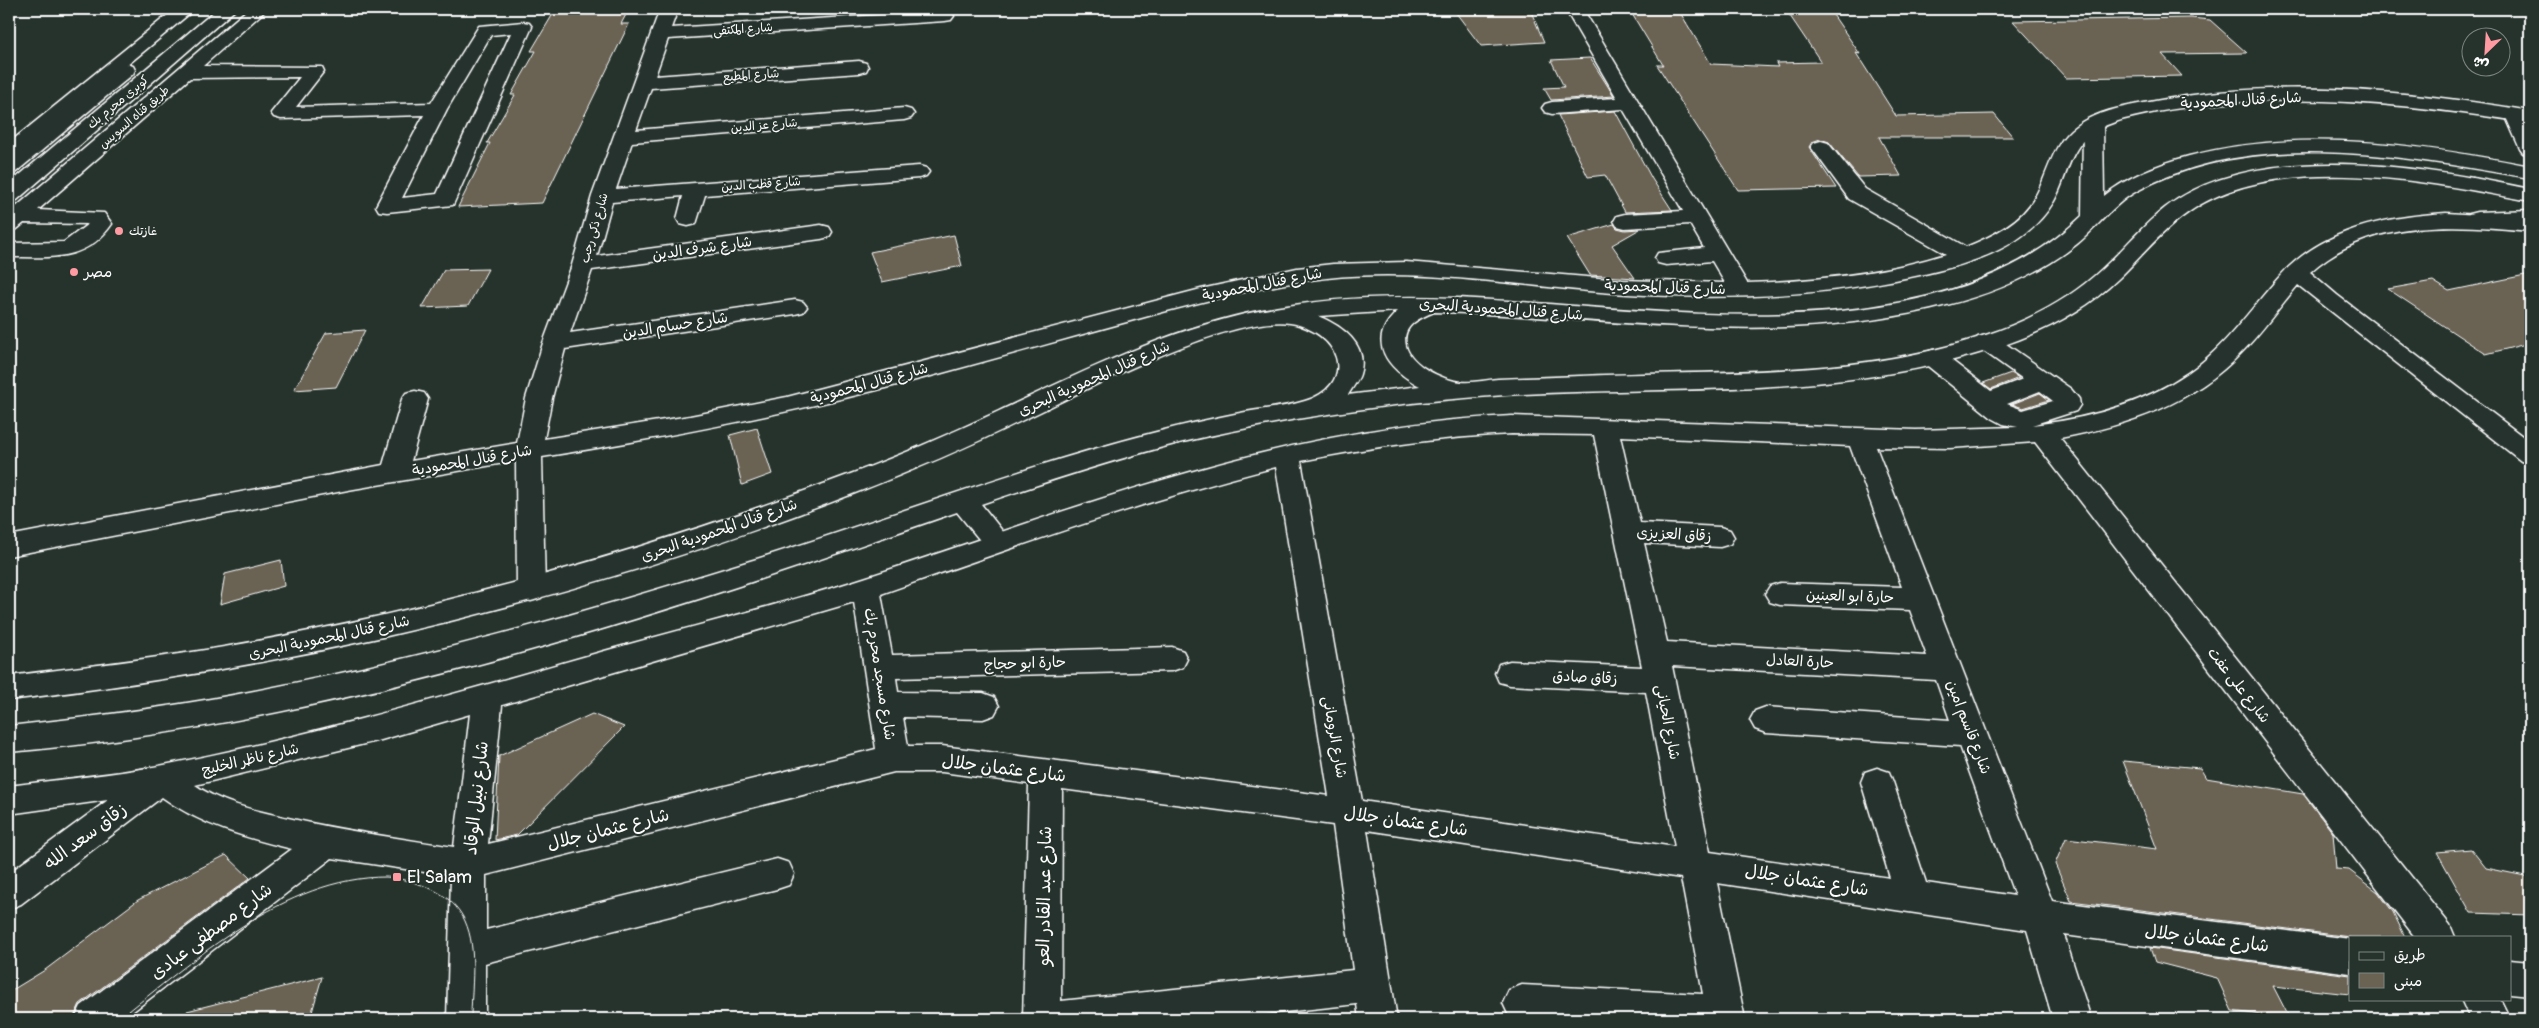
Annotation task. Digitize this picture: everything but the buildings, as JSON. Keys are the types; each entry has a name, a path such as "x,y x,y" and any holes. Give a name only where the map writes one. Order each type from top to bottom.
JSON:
{"main road":[{"path":"9,153 186,9"},
{"name":"كوبرى محرم بك","path":"9,168 200,9"},
{"name":"كوبرى محرم بك","path":"9,195 227,9"},
{"name":"طريق قناه السويس","path":"13,220 258,9"},
{"name":"شارع ذكى رجب","path":"531,590 528,450 540,398 555,343 583,265 603,196 669,9"},
{"path":"1574,9 1740,290"},
{"name":"شارع المكتفى","path":"660,34 945,16"},
{"path":"523,27 445,200 387,206 437,109 485,30 523,27"},
{"name":"شارع المطيع","path":"643,83 859,67"},
{"path":"186,72 315,71 281,113 437,109"},
{"name":"شارع قنال المحمودية","path":"9,546 394,473 730,416 788,404 1067,329 1293,275 1358,269 1425,270 1638,288 1740,290 1858,280 1927,266 1964,255 1998,240 2020,225 2038,209 2049,191 2068,147 2078,134 2093,124 2129,112 2174,103 2265,96 2372,98 2466,107 2523,116"},
{"path":"1552,108 1628,103"},
{"name":"شارع عز الدين","path":"624,136 904,114"},
{"path":"2523,116 2530,149"},
{"path":"2093,124 2093,216"},
{"path":"1821,148 1857,194 1964,255"},
{"name":"شارع قنال المحمودية البحرى","path":"9,688 90,679 298,645 417,619 531,590 613,566 841,487 974,432 1091,376 1154,349 1209,330 1277,314 1329,306 1382,302 1436,303 1709,322 1755,322 1842,317 1921,304 1958,295 2008,277 2049,254 2081,229 2093,216 2124,190 2164,171 2212,157 2260,150 2313,148 2400,152 2530,172"},
{"path":"9,739 128,725 225,709 416,668 640,606 773,565 1104,456 1176,435 1320,406 1464,390 1793,377 1858,370 1933,358 2020,330 2077,300 2099,284 2164,220 2181,206 2227,186 2286,174 2349,171 2445,180 2530,195"},
{"name":"شارع قطب الدين","path":"603,196 919,172"},
{"path":"688,219 696,189"},
{"path":"487,698 866,588 1111,504 1200,477 1287,456 1376,438 1466,427 1512,425 1860,438 1954,438 2026,428 2084,425 2123,415 2158,402 2188,386 2214,368 2233,349 2297,272 2326,248 2367,232 2419,222 2530,216"},
{"path":"1625,221 1698,217"},
{"path":"11,252 68,249 80,243 101,224 99,219 96,218 13,220"},
{"path":"2477,219 2530,225"},
{"name":"شارع شرف الدين","path":"583,265 821,232"},
{"path":"1666,258 1720,254"},
{"path":"2297,272 2329,300 2530,454"},
{"path":"1436,303 1418,309 1404,318 1395,329 1392,342 1396,355 1406,368 1422,378 1464,390"},
{"name":"شارع حسام الدين","path":"555,343 796,307"},
{"path":"1277,314 1295,316 1327,329 1339,338 1347,349 1351,361 1350,373 1344,385 1334,396 1320,406"},
{"path":"1987,342 2066,399 2067,405 2024,419 2026,428"},
{"name":"شارع على عفت","path":"1933,358 1988,402 2026,428 2436,936"},
{"path":"1988,402 2042,381"},
{"path":"394,473 415,399"},
{"name":"شارع الحيانى","path":"1605,427 1657,666 1725,1016"},
{"name":"شارع قاسم امين","path":"1860,438 2040,916 2072,1019"},
{"name":"شارع الرومانى","path":"1287,456 1348,813 1375,1002"},
{"path":"963,501 997,542"},
{"name":"زقاق العزيزى","path":"1628,532 1720,537"},
{"name":"شارع مسجد محرم بك","path":"866,588 894,759"},
{"name":"حارة ابو العينين","path":"1780,594 1920,599"},
{"name":"حارة ابو حجاج","path":"878,668 1172,659"},
{"name":"حارة العادل","path":"1657,666 1946,669"},
{"name":"زقاق صادق","path":"1510,673 1657,666"},
{"name":"شارع ناظر الخليج","path":"9,800 162,779 354,734 487,698"},
{"name":"شارع نبيل الوقاد","path":"466,1019 469,864 487,698"},
{"path":"885,704 983,706"},
{"path":"1766,720 1971,734"},
{"name":"شارع عثمان جلال","path":"469,864 894,759 942,759 1348,813 2040,916 2349,956"},
{"name":"شارع عبد القادر العو","path":"1042,1019 1046,773"},
{"path":"162,779 194,802 219,814 249,824 327,842 469,864"},
{"name":"زقاق سعد الله","path":"9,892 162,779"},
{"path":"1877,782 1913,896"},
{"name":"شارع مصطفى عبادى","path":"94,1019 327,842"},
{"path":"467,951 777,874"},
{"path":"2512,977 2530,979"},
{"path":"2481,1000 2491,1019"},
{"path":"1062,1019 1375,1002"},
{"path":"1522,1003 1725,1016"}],"tram line":[{"path":"119,1019 210,948 277,906 312,891 349,881 386,877 412,882 436,891 456,906 461,913 469,932 473,957 471,1019"}],"place":[{"name":"غازتك","path":"119,231"},
{"name":"مصر","path":"74,272"},
{"name":"El Salam","path":"397,877"}]}
